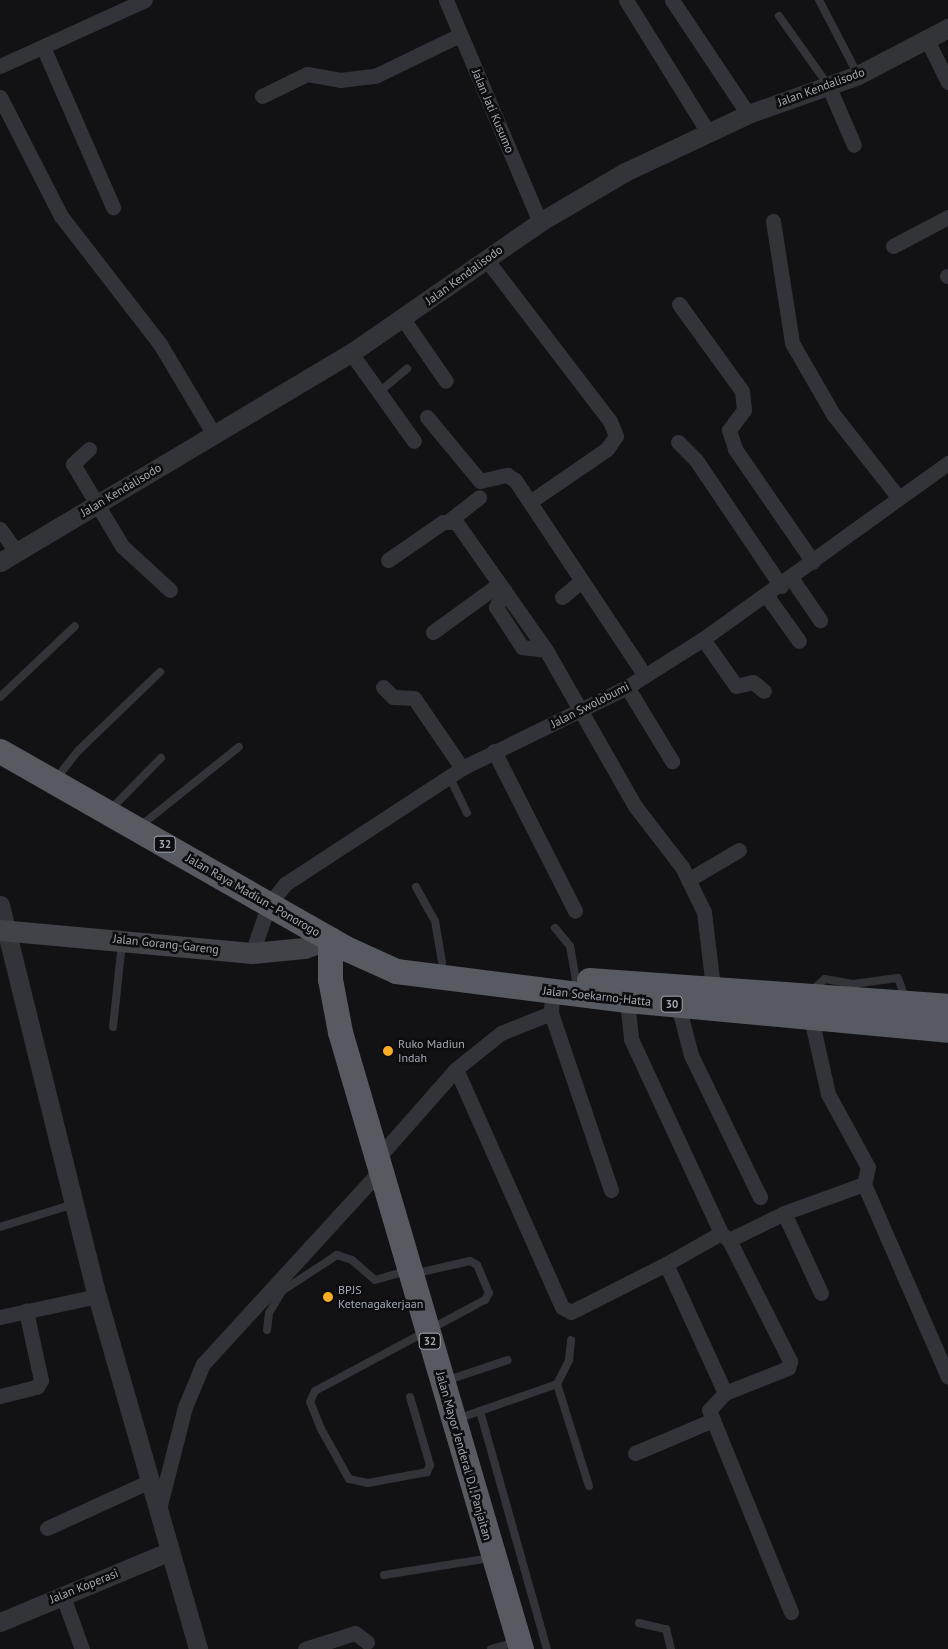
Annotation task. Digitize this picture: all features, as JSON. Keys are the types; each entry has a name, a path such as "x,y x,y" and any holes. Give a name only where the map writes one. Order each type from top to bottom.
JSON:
{"highway":[{"name":"Jalan Raya Madiun - Ponorogo","path":"0,751 330,939 391,963"},
{"name":"Jalan Mayor Jenderal D.I. Panjaitan","path":"330,939 330,979 340,1032 377,1167 455,1419 496,1521 495,1558 524,1637"},
{"name":"Jalan Soekarno-Hatta","path":"391,963 442,962 576,979 713,987 808,1007"},
{"name":"Jalan Soekarno-Hatta","path":"391,963 552,1002 627,1000 678,1005 808,1007 906,1015 948,1030"},
{"name":"Jalan Soekarno-Hatta","path":"906,1015 948,1006"}],"main road":[{"name":"Jalan Gorang-Gareng","path":"3,930 123,939 252,954 304,948 330,939"}],"street":[{"path":"0,66 43,47 128,4 145,0"},
{"name":"Jalan Jati Kusumo","path":"446,0 540,222"},
{"path":"626,0 708,132"},
{"path":"672,0 748,114"},
{"name":"Jalan Kendalisodo","path":"0,562 15,550 97,505 213,433 351,353 403,319 540,222 624,172 748,114 858,75 948,28"},
{"path":"262,96 307,74 340,80 375,76 460,35"},
{"path":"927,40 948,82"},
{"path":"43,47 113,207"},
{"path":"828,85 854,145"},
{"path":"0,97 61,216 160,344 213,433"},
{"path":"893,246 948,217"},
{"path":"773,221 792,343 833,414 898,497"},
{"path":"486,259 610,420 616,436 608,449 530,502"},
{"path":"679,304 742,391 744,410 729,430 735,449 813,562"},
{"path":"403,319 446,380"},
{"path":"351,353 414,441"},
{"path":"427,417 480,482 507,475 530,502 580,581 645,676"},
{"path":"678,442 696,460 786,583 820,620"},
{"path":"89,448 73,464 129,554 170,590"},
{"name":"Jalan Swolobumi","path":"252,954 269,904 284,884 462,768 583,710 645,676 786,583 898,497 948,463"},
{"path":"388,560 450,520 479,498"},
{"path":"450,520 456,522 501,587 496,607 522,647 546,650 583,710 635,806 688,880 704,912 713,987"},
{"path":"0,529 15,550"},
{"path":"562,596 580,581"},
{"path":"433,632 501,587"},
{"path":"767,596 799,641"},
{"path":"703,639 736,686 753,682 764,691"},
{"path":"383,686 393,697 414,698 462,768"},
{"path":"627,687 672,761"},
{"path":"494,751 575,911"},
{"path":"688,880 739,850"},
{"path":"0,905 3,930 34,1051 77,1203 97,1296 168,1552 198,1649"},
{"path":"627,1000 626,1029 725,1237 791,1364 725,1393 709,1408 712,1420 792,1612"},
{"path":"158,1514 185,1407 203,1364 377,1167 456,1069 501,1032 552,1002 611,1190"},
{"path":"678,1005 691,1055 760,1197"},
{"path":"808,1007 828,1094 868,1167 864,1184 948,1377"},
{"path":"456,1069 562,1307 571,1312 666,1264 725,1237 864,1184"},
{"path":"784,1213 821,1293"},
{"path":"666,1264 725,1393"},
{"path":"0,1317 97,1296"},
{"path":"0,1396 37,1386 42,1380 26,1311"},
{"path":"636,1453 712,1420"},
{"path":"47,1528 148,1482"},
{"name":"Jalan Koperasi","path":"0,1622 62,1594 168,1552"},
{"path":"62,1594 82,1649"},
{"path":"306,1649 355,1634 367,1642"}],"lane":[{"path":"819,0 858,75"},
{"path":"779,16 828,85"},
{"path":"378,393 406,369"},
{"path":"0,697 74,626"},
{"path":"55,781 78,751 160,672"},
{"path":"137,828 239,747"},
{"path":"109,812 160,758"},
{"path":"449,776 467,813"},
{"path":"416,887 435,921 442,962"},
{"path":"555,928 570,946 576,979"},
{"path":"113,1027 123,939"},
{"path":"0,1228 77,1203"},
{"path":"267,1330 269,1313 282,1292 337,1255 352,1260 375,1280 470,1261 489,1289 485,1300 426,1329 317,1388 312,1396 321,1429 350,1479 368,1483 427,1472 430,1465 410,1397"},
{"path":"571,1340 569,1360 557,1384 588,1486"},
{"path":"443,1382 508,1360"},
{"path":"455,1419 557,1384"},
{"path":"480,1411 496,1521 524,1637"},
{"path":"384,1575 495,1558"},
{"path":"639,1623 666,1629 672,1649"},
{"path":"491,1649 524,1637 547,1649"}],"place":[{"name":"Ruko Madiun Indah","path":"388,1051"},
{"name":"BPJS Ketenagakerjaan","path":"328,1297"}]}
